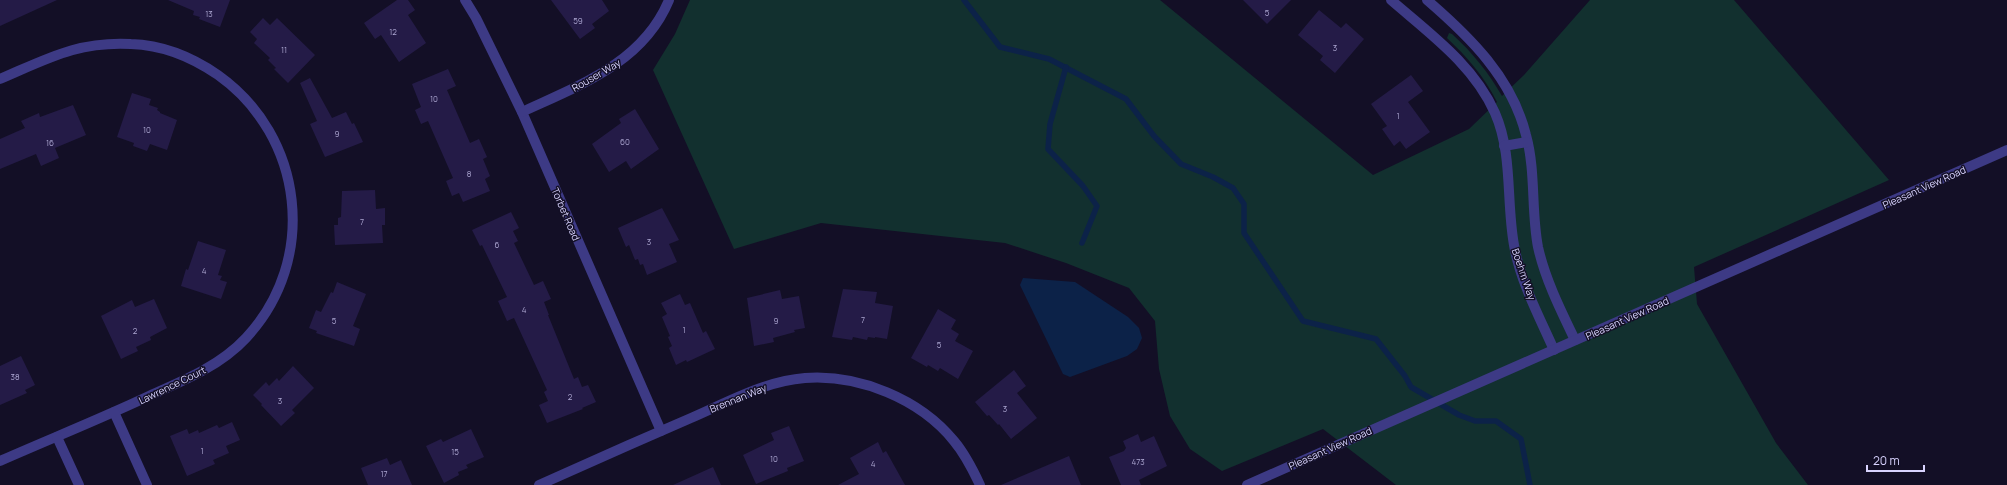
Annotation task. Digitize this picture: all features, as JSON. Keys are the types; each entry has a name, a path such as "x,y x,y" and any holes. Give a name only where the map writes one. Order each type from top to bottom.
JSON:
{"street":[{"name":"Torbet Road","path":"465,0 476,18 522,112 661,431"},
{"name":"Rouser Way","path":"522,112 588,82 615,66 636,48 653,27 669,0"},
{"name":"Boehm Way","path":"1391,0 1454,55 1472,76 1495,113 1504,146 1514,245 1520,269 1554,350"},
{"path":"1427,0 1461,29 1485,55 1502,80 1516,106 1527,142 1538,247 1544,266 1575,340"},
{"name":"Lawrence Court","path":"0,79 66,51 97,44 133,44 169,50 202,64 234,86 259,114 277,143 288,175 294,212 291,246 283,278 269,309 246,338 222,358 194,376 0,461"},
{"path":"1504,146 1527,142"},
{"name":"Pleasant View Road","path":"1247,485 2007,150"},
{"name":"Brennan Way","path":"539,485 759,388 806,378 832,379 862,384 888,392 910,404 934,421 954,441 971,467 980,485"},
{"path":"114,412 147,485"},
{"path":"57,437 79,485"}],"green space":[{"path":"690,0 1160,0 1373,175 1469,129 1497,102 1475,67 1447,38 1449,33 1460,41 1486,71 1502,96 1524,75 1590,0 1734,0 1889,180 1694,267 1697,304 1776,443 1808,485 1396,485 1323,429 1222,471 1190,449 1170,416 1159,369 1155,321 1129,288 1066,263 1005,243 821,223 734,249 653,70 675,34"}],"water":[{"path":"1023,278 1075,282 1128,317 1139,328 1142,338 1137,349 1127,356 1070,377 1063,374 1020,285"}],"building":[{"path":"0,0 57,0 0,26"},
{"path":"168,0 230,0 220,27 199,19 200,17 193,15 194,11"},
{"path":"397,0 408,0 415,10 408,15 426,43 399,62 381,35 375,39 364,23"},
{"path":"551,0 602,0 609,11 592,24 595,28 580,39"},
{"path":"1243,0 1291,0 1267,24"},
{"path":"1319,10 1341,28 1346,23 1364,39 1335,73 1320,60 1323,56 1298,35"},
{"path":"263,18 270,25 277,18 315,55 288,83 274,69 276,68 268,60 270,58 254,43 257,39 250,32"},
{"path":"448,69 456,86 447,90 470,143 479,139 487,157 483,159 490,176 485,179 490,191 463,202 459,193 452,196 446,181 453,178 428,121 421,124 415,110 421,107 412,84"},
{"path":"1411,75 1423,91 1408,102 1430,132 1406,149 1400,141 1394,146 1382,129 1387,126 1371,104"},
{"path":"310,78 332,118 346,112 352,124 354,123 363,142 325,157 310,124 317,121 300,83"},
{"path":"132,93 151,99 149,105 158,108 157,110 160,113 177,120 167,150 150,144 147,151 133,146 134,143 117,137"},
{"path":"73,105 86,135 55,148 59,158 41,166 36,154 0,169 0,139 25,128 21,121 39,113 40,117"},
{"path":"635,109 659,149 631,169 626,161 609,172 592,144 621,123 619,119"},
{"path":"375,190 376,209 385,208 385,225 382,225 383,243 335,245 334,225 338,225 338,218 341,217 342,191"},
{"path":"662,208 679,240 669,244 677,262 647,275 643,264 640,265 638,259 635,260 629,245 626,247 618,228"},
{"path":"511,212 519,228 513,231 518,241 514,243 534,285 543,281 551,299 544,302 574,379 578,377 582,387 588,385 596,402 582,408 583,409 547,423 539,405 548,401 544,392 547,390 514,318 507,321 498,301 507,297 482,245 480,246 472,230"},
{"path":"198,241 226,250 218,275 222,276 220,280 227,282 221,299 181,286 186,269 188,270"},
{"path":"337,282 366,294 353,326 360,329 354,346 316,333 317,331 309,328 316,310 321,312 331,292 333,293"},
{"path":"843,289 877,292 875,303 893,306 887,339 868,337 867,340 853,337 852,340 832,337"},
{"path":"780,290 782,299 799,296 805,328 794,330 795,332 773,338 774,342 754,346 747,298"},
{"path":"680,294 685,305 690,303 703,333 706,331 715,349 687,362 686,360 676,365 669,348 672,346 668,337 670,336 662,317 667,314 661,303"},
{"path":"154,299 167,328 150,337 151,340 136,347 138,351 121,359 101,316 132,300 135,307"},
{"path":"938,309 956,320 951,329 959,334 955,341 973,351 958,379 940,368 938,371 911,358"},
{"path":"21,356 35,385 25,390 27,393 0,405 0,366"},
{"path":"293,366 314,388 292,410 295,413 281,426 253,395 266,382 269,386 277,378 279,381"},
{"path":"1014,370 1026,386 1017,393 1037,418 1011,439 999,424 998,425 989,415 987,416 975,402"},
{"path":"232,422 240,440 226,446 229,453 213,460 215,464 187,476 170,436 187,429 189,434 198,430 199,433 217,425 219,428"},
{"path":"789,426 804,461 787,468 788,471 756,484 743,455 774,440 771,433"},
{"path":"471,429 484,457 466,465 468,468 458,472 459,475 444,483 426,446 441,439 443,442"},
{"path":"1138,434 1141,442 1154,436 1167,466 1139,480 1141,485 1121,485 1109,457 1124,451 1126,448 1123,441"},
{"path":"878,442 883,453 886,451 905,485 838,485 859,474 850,458"},
{"path":"1069,456 1081,485 1001,485"},
{"path":"387,458 390,465 401,460 412,485 368,485 361,468"},
{"path":"713,467 721,485 673,485"}],"waterway":[{"path":"964,0 1000,47 1049,59 1126,99 1154,136 1181,164 1213,177 1233,188 1244,204 1244,233 1303,321 1376,339 1405,376 1411,387 1459,415 1475,421 1496,421 1521,439 1530,485"},
{"path":"1066,67 1050,124 1048,149 1083,186 1097,206 1082,243"}]}
